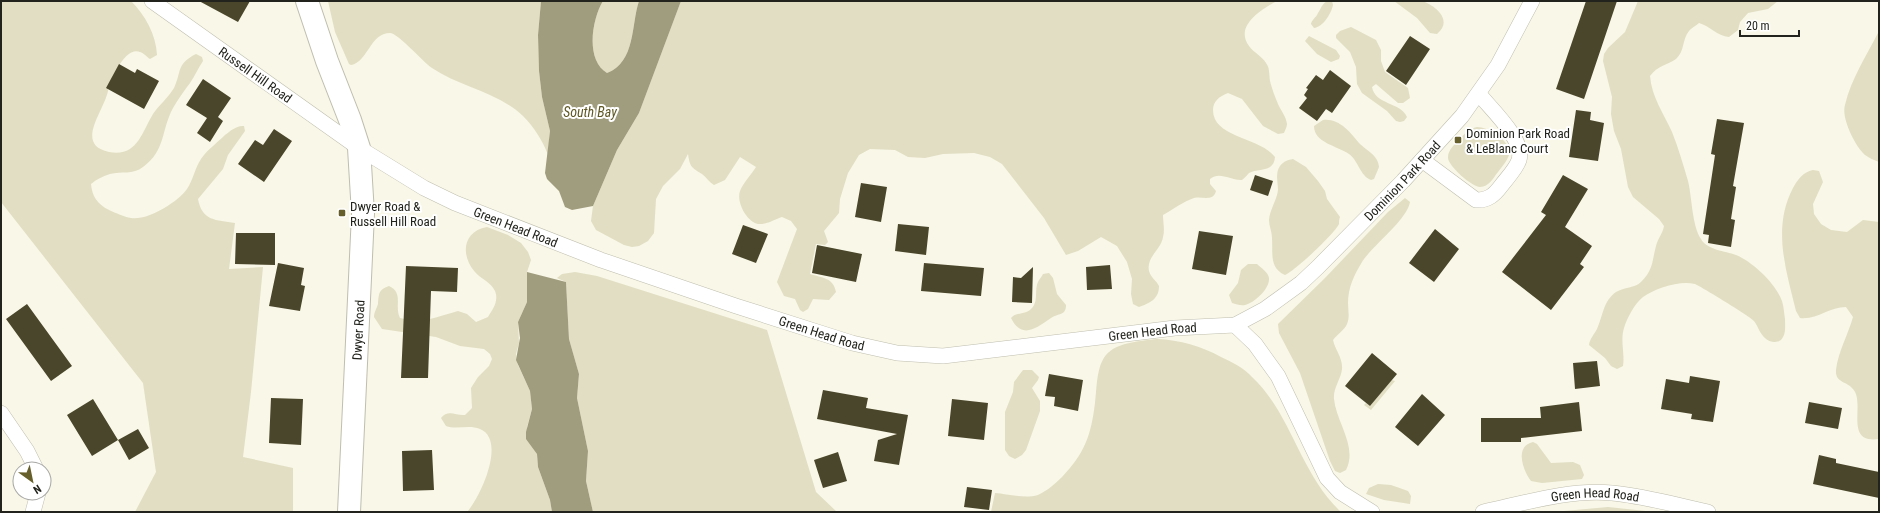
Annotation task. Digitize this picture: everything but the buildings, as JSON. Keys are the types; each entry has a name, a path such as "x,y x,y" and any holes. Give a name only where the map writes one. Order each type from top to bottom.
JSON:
{"street":[{"name":"Russell Hill Road","path":"152,1 359,148"},
{"path":"307,1 359,148"},
{"name":"Dominion Park Road","path":"1235,325 1265,309 1301,283 1422,160 1462,116 1479,94 1508,48 1532,1"},
{"path":"1422,160 1476,200 1486,200 1497,192 1519,160 1519,148 1515,138 1479,94"},
{"name":"Green Head Road","path":"359,148 424,188 455,203 577,251 743,308 859,345 897,353 928,356 956,355 1174,328 1235,325"},
{"name":"Dwyer Road","path":"349,512 363,198 359,148"},
{"path":"1235,325 1255,344 1278,376 1327,478 1349,499 1372,512"},
{"path":"1,413 27,451 32,461"},
{"name":"Green Head Road","path":"1483,512 1561,496 1601,493 1635,496 1708,512"},
{"path":"33,512 36,501"}],"shaded area":[{"path":"1,1 131,1 141,12 152,32 157,55 150,59 141,53 134,52 129,54 115,72 97,117 92,135 94,142 99,148 109,152 118,153 126,151 137,142 153,114 174,88 180,68 185,61 196,54 202,57 203,61 169,116 156,154 143,167 135,171 110,174 91,184 96,199 101,205 109,210 126,217 138,218 145,217 162,210 170,205 187,189 201,159 206,153 231,130 239,126 244,126 245,131 228,155 223,169 198,199 203,212 206,215 216,220 235,223 229,269 263,267 243,457 293,468 293,512 135,512 156,472 143,383 1,202"},
{"path":"328,1 541,1 538,35 539,71 542,97 550,131 548,155 541,139 534,129 523,116 513,108 491,95 443,75 422,60 399,37 394,34 383,34 373,42 357,63 351,65 349,64 335,32"},
{"path":"603,1 639,1 628,51 616,68 607,73 600,67 593,49 596,18"},
{"path":"681,1 1277,1 1258,13 1252,19 1247,25 1245,39 1249,46 1262,58 1269,69 1270,81 1278,104 1286,118 1287,125 1284,133 1278,134 1263,126 1242,99 1228,93 1216,101 1213,110 1215,119 1221,126 1229,132 1268,150 1275,157 1274,162 1272,166 1268,168 1249,173 1242,180 1222,176 1214,177 1210,179 1210,184 1216,191 1213,196 1210,198 1190,199 1163,215 1164,229 1162,242 1149,266 1149,271 1159,286 1159,290 1153,300 1139,307 1133,304 1131,294 1132,279 1127,262 1117,246 1101,237 1078,251 1066,255 1044,218 1002,164 990,157 974,153 943,154 925,158 908,157 895,150 870,149 859,155 848,173 840,199 839,213 824,231 828,242 825,245 816,244 810,274 823,277 830,281 835,287 836,292 829,300 813,299 808,309 803,312 800,310 795,299 784,296 777,282 797,229 791,221 782,217 768,223 758,224 746,216 741,206 739,195 745,182 756,167 740,157 725,180 714,185 695,170 689,162 688,154 680,169 663,186 656,199 654,233 648,241 639,246 632,247 624,245 596,230 591,221 593,206 617,150 639,113"},
{"path":"1329,1 1332,1 1333,5 1328,16 1323,23 1314,28 1311,24 1322,6"},
{"path":"1394,1 1422,1 1428,3 1441,14 1444,24 1442,29 1437,34 1430,33 1417,18"},
{"path":"1638,1 1778,1 1768,9 1748,13 1740,22 1738,30 1729,37 1721,35 1699,23 1687,34 1679,56 1653,72 1650,76 1655,98 1672,132 1688,181 1696,227 1701,239 1707,246 1743,258 1763,274 1775,288 1782,301 1785,328 1784,335 1780,341 1775,342 1767,340 1751,318 1699,286 1689,283 1675,284 1654,291 1643,297 1637,303 1625,324 1622,342 1623,366 1617,369 1611,366 1605,358 1589,345 1591,338 1597,329 1608,300 1619,290 1639,284 1648,273 1664,226 1659,219 1633,197 1628,187 1621,149 1614,131 1611,114 1612,97 1603,61 1604,54 1608,48 1625,32"},
{"path":"1351,27 1376,40 1381,50 1381,61 1385,72 1408,88 1410,98 1403,103 1398,103 1376,84 1372,87 1374,93 1378,97 1404,112 1407,117 1404,121 1396,121 1387,111 1362,93 1357,84 1356,67 1350,52 1336,38 1336,35 1340,31"},
{"path":"1879,31 1879,162 1865,155 1861,151 1850,132 1844,111 1855,76"},
{"path":"1309,36 1336,50 1340,56 1339,59 1331,62 1317,54 1305,41"},
{"path":"1323,120 1339,123 1377,159 1379,167 1374,179 1371,180 1364,175 1355,160 1349,154 1327,143 1318,136 1315,132 1314,126"},
{"path":"1477,127 1486,129 1496,134 1505,142 1510,151 1507,159 1492,179 1486,186 1483,187 1476,186 1461,175 1451,165 1448,157 1450,150 1454,145 1469,130"},
{"path":"1293,159 1306,167 1318,181 1325,191 1327,199 1340,217 1339,224 1336,229 1323,243 1285,275 1276,268 1274,264 1269,220 1278,190 1278,169 1288,160"},
{"path":"1813,170 1819,171 1823,182 1813,204 1814,214 1821,224 1831,230 1847,232 1863,220 1879,222 1879,439 1868,439 1862,435 1858,429 1856,395 1851,386 1839,380 1836,374 1839,357 1853,317 1846,307 1834,309 1812,317 1800,318 1796,311 1792,296 1783,249 1783,218 1793,188 1804,174"},
{"path":"1405,198 1410,202 1403,217 1367,255 1356,272 1349,292 1349,316 1347,324 1333,340 1342,365 1334,399 1338,417 1348,443 1349,452 1349,461 1346,470 1340,473 1335,471 1330,461 1300,373 1279,333 1278,324 1325,278 1388,212"},
{"path":"487,227 508,235 521,243 528,252 531,260 527,272 527,302 518,322 519,343 516,354 518,365 530,391 532,409 527,427 537,454 538,467 550,500 552,512 467,512 484,482 491,456 491,445 488,435 480,429 472,427 446,426 441,418 449,413 465,415 472,408 471,388 478,377 489,366 492,359 490,354 484,349 460,346 436,337 382,329 374,317 380,293 383,289 389,286 396,292 398,313 400,318 408,320 423,320 458,311 467,314 476,322 488,317 496,302 495,291 491,285 475,272 467,258 466,251 466,245 473,233 479,229"},
{"path":"1248,264 1257,264 1266,272 1269,278 1267,287 1261,295 1249,304 1242,305 1232,303 1229,295 1238,283 1241,270"},
{"path":"575,272 597,276 767,330 816,492 837,512 593,512 586,481 588,451 577,398 579,374 569,339 566,282 557,278 562,274"},
{"path":"1049,273 1053,278 1057,294 1066,305 1065,311 1030,330 1020,329 1015,325 1011,318 1031,309 1036,300 1038,281 1043,274"},
{"path":"1157,339 1182,342 1198,347 1234,363 1249,374 1277,408 1315,480 1327,497 1341,512 991,512 995,493 1022,496 1038,495 1062,477 1076,460 1086,443 1095,403 1100,366 1106,355 1116,347"},
{"path":"1023,370 1032,370 1039,377 1032,388 1040,401 1040,411 1026,450 1022,455 1015,459 1009,456 1005,450 1005,412 1013,392 1014,382"},
{"path":"1392,380 1395,381 1371,410 1364,405 1366,403 1370,406"},
{"path":"1533,442 1537,444 1551,463 1573,462 1580,465 1584,475 1582,479 1542,483 1531,481 1523,465 1522,453 1527,444"},
{"path":"1378,484 1391,485 1408,491 1411,496 1410,504 1384,500 1366,494 1369,488"},
{"path":"1608,507 1655,512 1553,512"}],"water":[{"name":"South Bay","path":"541,1 603,1 596,18 593,49 600,67 607,73 616,68 628,51 639,1 681,1 639,113 617,150 593,206 572,210 565,207 559,191 547,179 545,173 550,131 542,97 539,71 538,35"},
{"path":"527,272 566,282 569,339 579,374 577,398 588,451 586,481 593,512 552,512 550,500 538,467 537,454 526,439 526,432 532,409 530,391 516,360 520,338 518,322 527,302"}],"place":[{"name":"Dominion Park Road & LeBlanc Court","path":"1458,140"},
{"name":"Dwyer Road & Russell Hill Road","path":"342,213"}]}
